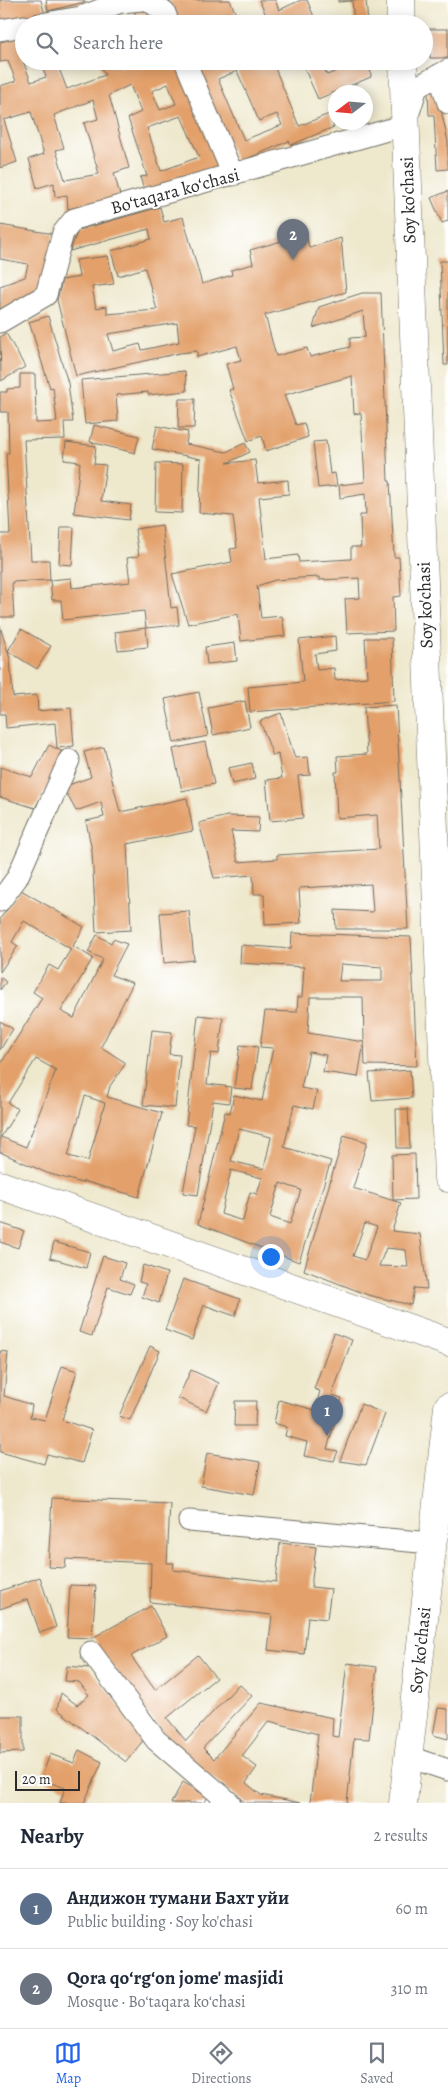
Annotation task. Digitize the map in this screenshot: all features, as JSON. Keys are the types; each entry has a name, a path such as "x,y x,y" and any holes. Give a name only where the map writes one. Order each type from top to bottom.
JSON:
{"main road":[{"path":"400,0 401,15"},
{"name":"Soy ko'chasi","path":"403,70 448,1178"},
{"path":"0,1185 448,1342"},
{"name":"Soy ko'chasi","path":"403,1803 431,1543 448,1407"}],"street":[{"path":"86,15 121,2 142,0"},
{"path":"148,0 166,15"},
{"path":"0,30 15,28"},
{"path":"189,70 233,175"},
{"path":"405,125 417,87 443,73 448,102"},
{"name":"Boʻtaqara koʻchasi","path":"0,322 46,295 63,233 74,219 405,125"},
{"path":"0,902 17,878 70,760"},
{"path":"189,1521 431,1543"},
{"path":"91,1652 156,1740 221,1800"},
{"path":"409,1757 448,1770"}],"building":[{"path":"0,0 41,0 45,15 15,15 15,23 3,26 0,22"},
{"path":"46,0 84,0 85,2 48,11"},
{"path":"169,0 230,0 236,15 175,15"},
{"path":"259,0 275,0 279,10 301,0 307,0 313,15 266,15"},
{"path":"338,0 352,0 352,1 338,2"},
{"path":"352,0 366,0 367,15 353,15"},
{"path":"132,7 152,12 154,15 136,15"},
{"path":"433,29 448,29 448,58 433,58"},
{"path":"15,38 15,70 26,70 31,82 46,77 43,70 60,70 67,89 105,75 102,70 180,70 224,170 145,193 140,177 147,176 128,118 141,112 130,85 109,95 129,168 114,173 121,199 68,209 67,195 55,197 54,183 37,188 29,159 44,154 31,112 4,120 17,162 0,168 0,86 16,81 8,61 0,62 0,42","holes":["168,84 176,104 160,110 152,91","93,100 98,119 84,123 99,174 65,180 56,150 64,148 54,115","181,116 199,157 161,171 147,128"]},
{"path":"198,70 276,70 299,126 328,114 328,130 291,145 289,141 237,163","holes":["237,71 259,121 277,114 282,125 244,140 218,79"]},
{"path":"305,70 325,70 327,75 339,70 371,70 371,77 352,85 328,85 328,95 318,99"},
{"path":"428,92 441,92 442,114 448,142 448,169 437,170 434,115 429,115"},
{"path":"448,191 448,221 442,223 431,198"},
{"path":"160,207 164,222 183,217 202,284 232,275 231,270 253,264 250,250 306,234 309,248 341,238 346,292 265,315 276,356 307,348 310,357 350,347 350,338 365,337 363,311 313,328 319,307 362,293 381,293 388,481 390,481 394,557 399,557 401,596 393,597 394,631 347,633 345,599 360,598 359,578 319,580 319,577 300,578 275,580 257,586 261,618 282,616 285,636 241,641 238,614 188,624 172,574 232,562 230,549 237,548 233,516 199,513 201,459 152,449 157,426 188,432 186,444 226,452 245,443 250,452 227,463 255,460 258,483 288,480 289,494 259,497 266,559 298,555 299,562 351,559 351,547 361,547 360,515 366,515 365,494 340,498 339,485 365,482 361,413 354,414 352,376 284,395 296,425 304,423 308,437 266,451 262,436 248,441 229,390 233,389 226,364 241,360 237,346 197,357 197,351 180,353 76,376 57,300 62,280 79,277 76,260 108,256 114,284 92,287 96,308 107,306 107,314 157,310 145,268 118,276 111,251 151,239 149,229 70,251 78,230","holes":["177,323 179,342 142,350 140,344 113,351 108,334"]},
{"path":"0,225 54,234 44,281 34,294 0,314 0,286 25,277 28,264 0,259"},
{"path":"440,261 448,261 448,365 444,365"},
{"path":"48,316 68,383 73,422 64,422 65,439 24,440 31,560 49,560 50,580 12,582 14,617 0,617 0,534 10,534 6,453 9,453 8,412 0,412 0,392 7,392 7,389 20,388 20,374 35,374 36,423 57,422 53,387 50,388 29,322"},
{"path":"6,333 25,367 1,381 0,337"},
{"path":"185,371 187,391 148,395 148,392 116,395 118,421 85,424 81,380"},
{"path":"179,399 195,399 194,428 178,428"},
{"path":"94,425 139,436 135,453 90,442"},
{"path":"326,441 330,474 335,473 337,486 318,488 313,442"},
{"path":"66,442 96,446 94,464 106,465 101,501 131,505 129,520 74,513 80,462 64,460"},
{"path":"156,463 183,464 182,513 155,512"},
{"path":"162,525 171,608 177,607 179,625 146,628 144,611 63,620 61,600 52,600 50,580 71,578 72,588 130,582 127,558 139,556 135,529"},
{"path":"61,527 74,527 72,565 59,564"},
{"path":"0,626 10,659 13,697 37,695 38,711 71,708 74,746 57,748 55,723 6,728 5,714 0,714"},
{"path":"146,628 148,647 118,650 115,632"},
{"path":"21,629 51,646 37,669 8,651"},
{"path":"335,636 336,651 315,654 317,670 334,668 335,680 367,677 365,638 392,638 394,701 250,712 248,687 303,682 299,640"},
{"path":"235,643 237,661 207,664 205,647"},
{"path":"199,692 208,736 174,743 165,699"},
{"path":"245,701 250,727 213,735 208,708"},
{"path":"396,705 408,929 336,929 335,910 373,912 371,884 299,888 301,923 265,925 264,894 254,894 253,875 214,878 199,823 227,816 259,817 258,832 231,831 238,862 277,859 277,855 379,849 377,815 337,818 335,772 338,772 337,756 367,754 364,707"},
{"path":"281,713 295,758 308,757 310,775 298,776 303,818 270,821 266,780 282,778 278,754 273,756 260,721"},
{"path":"205,742 214,784 182,791 173,749"},
{"path":"49,745 67,754 35,808 0,797 0,767 32,777"},
{"path":"104,747 120,812 187,798 193,831 127,844 131,930 96,932 92,851 86,821 104,817 101,802 76,811 63,787 91,777 84,752"},
{"path":"252,763 255,779 232,784 228,768"},
{"path":"21,890 84,927 73,946 93,958 61,1011 74,1018 103,959 88,952 97,935 111,943 113,939 127,944 111,975 133,983 101,1047 126,1063 110,1086 107,1097 162,1113 139,1197 47,1173 0,1152 0,1065 42,998 33,992 49,965 58,970 71,949 24,921 12,942 18,946 0,972 0,919","holes":["36,1059 56,1070 26,1147 1,1137 18,1109 8,1103","85,1096 105,1103 88,1161 68,1156"]},
{"path":"189,911 194,960 164,963 160,913"},
{"path":"292,933 411,937 417,1066 365,1065 363,997 310,997 308,1033 364,1042 358,1077 323,1072 326,1055 309,1052 301,1088 317,1091 313,1109 294,1105 284,1147 331,1161 299,1262 198,1224 225,1112 230,1113 234,1095 262,1101 273,1048 260,1047 265,1011 297,1012 298,997 302,997 304,967 240,963 241,945 291,949","holes":["341,964 382,967 382,981 339,981","239,1129 271,1137 264,1169 231,1161","231,1170 262,1178 257,1194 250,1192 243,1221 221,1214","280,1183 301,1190 290,1224 270,1217"]},
{"path":"0,977 6,982 0,990"},
{"path":"198,1015 223,1018 219,1054 211,1053 207,1084 231,1087 229,1103 213,1101 198,1195 183,1193 195,1126 186,1125"},
{"path":"0,1021 13,1029 0,1050"},
{"path":"152,1030 172,1032 169,1054 180,1055 175,1108 143,1105"},
{"path":"240,1045 258,1047 252,1090 234,1088"},
{"path":"410,1070 412,1098 372,1101 369,1073"},
{"path":"396,1109 408,1109 410,1148 397,1148"},
{"path":"344,1135 367,1142 353,1188 401,1203 392,1231 420,1234 427,1289 414,1288 411,1305 368,1295 304,1270","holes":["365,1223 377,1227 365,1260 353,1256","386,1248 406,1250 408,1267 379,1266"]},
{"path":"415,1154 416,1199 393,1200 392,1155"},
{"path":"0,1223 24,1231 18,1248 0,1242"},
{"path":"54,1242 90,1252 86,1268 50,1258"},
{"path":"103,1256 125,1263 120,1279 134,1284 130,1294 108,1287 92,1336 79,1332"},
{"path":"143,1265 167,1273 159,1303 142,1297 146,1284 139,1282"},
{"path":"183,1279 240,1299 235,1316 204,1305 192,1340 165,1330"},
{"path":"334,1333 352,1340 332,1395 342,1398 327,1449 338,1451 334,1461 304,1456 307,1442 285,1436 287,1427 274,1423 279,1400 315,1410 320,1391 314,1389"},
{"path":"150,1346 160,1351 130,1420 119,1416"},
{"path":"0,1351 8,1352 4,1396 32,1405 30,1417 45,1420 62,1366 77,1371 62,1420 92,1430 82,1463 47,1454 44,1464 0,1452"},
{"path":"191,1370 219,1383 206,1411 178,1398"},
{"path":"235,1401 256,1401 255,1426 234,1426"},
{"path":"361,1404 385,1414 366,1465 340,1461"},
{"path":"207,1453 260,1462 254,1495 201,1486"},
{"path":"52,1498 170,1503 167,1563 174,1563 173,1570 276,1582 280,1543 316,1547 311,1587 331,1589 327,1619 308,1617 304,1654 268,1650 272,1615 150,1602 151,1563 66,1559 65,1568 48,1567"},
{"path":"40,1577 56,1627 40,1633 28,1599 0,1609 0,1591"},
{"path":"70,1585 96,1586 92,1638 67,1637"},
{"path":"151,1606 167,1636 131,1656 155,1690 198,1655 216,1678 167,1718 186,1741 239,1684 252,1696 203,1748 214,1759 261,1703 333,1718 332,1736 338,1737 347,1663 377,1667 369,1739 354,1738 347,1803 310,1803 318,1734 269,1721 242,1756 257,1767 246,1783 261,1795 301,1803 246,1803 178,1749 139,1703 92,1638"},
{"path":"67,1666 90,1668 145,1738 126,1762 57,1709 61,1693 77,1705 89,1695 79,1682 65,1681"},
{"path":"438,1708 448,1709 448,1739 433,1735"},
{"path":"0,1716 23,1716 23,1752 0,1753"},
{"path":"79,1750 102,1762 84,1803 60,1803 65,1788 41,1779 50,1754 74,1763"},
{"path":"183,1782 208,1797 204,1803 171,1803"}],"place":[{"name":"Qora qoʻrgʻon jome' masjidi","path":"293,260"},
{"name":"Андижон тумани Бахт уйи","path":"327,1436"}]}
